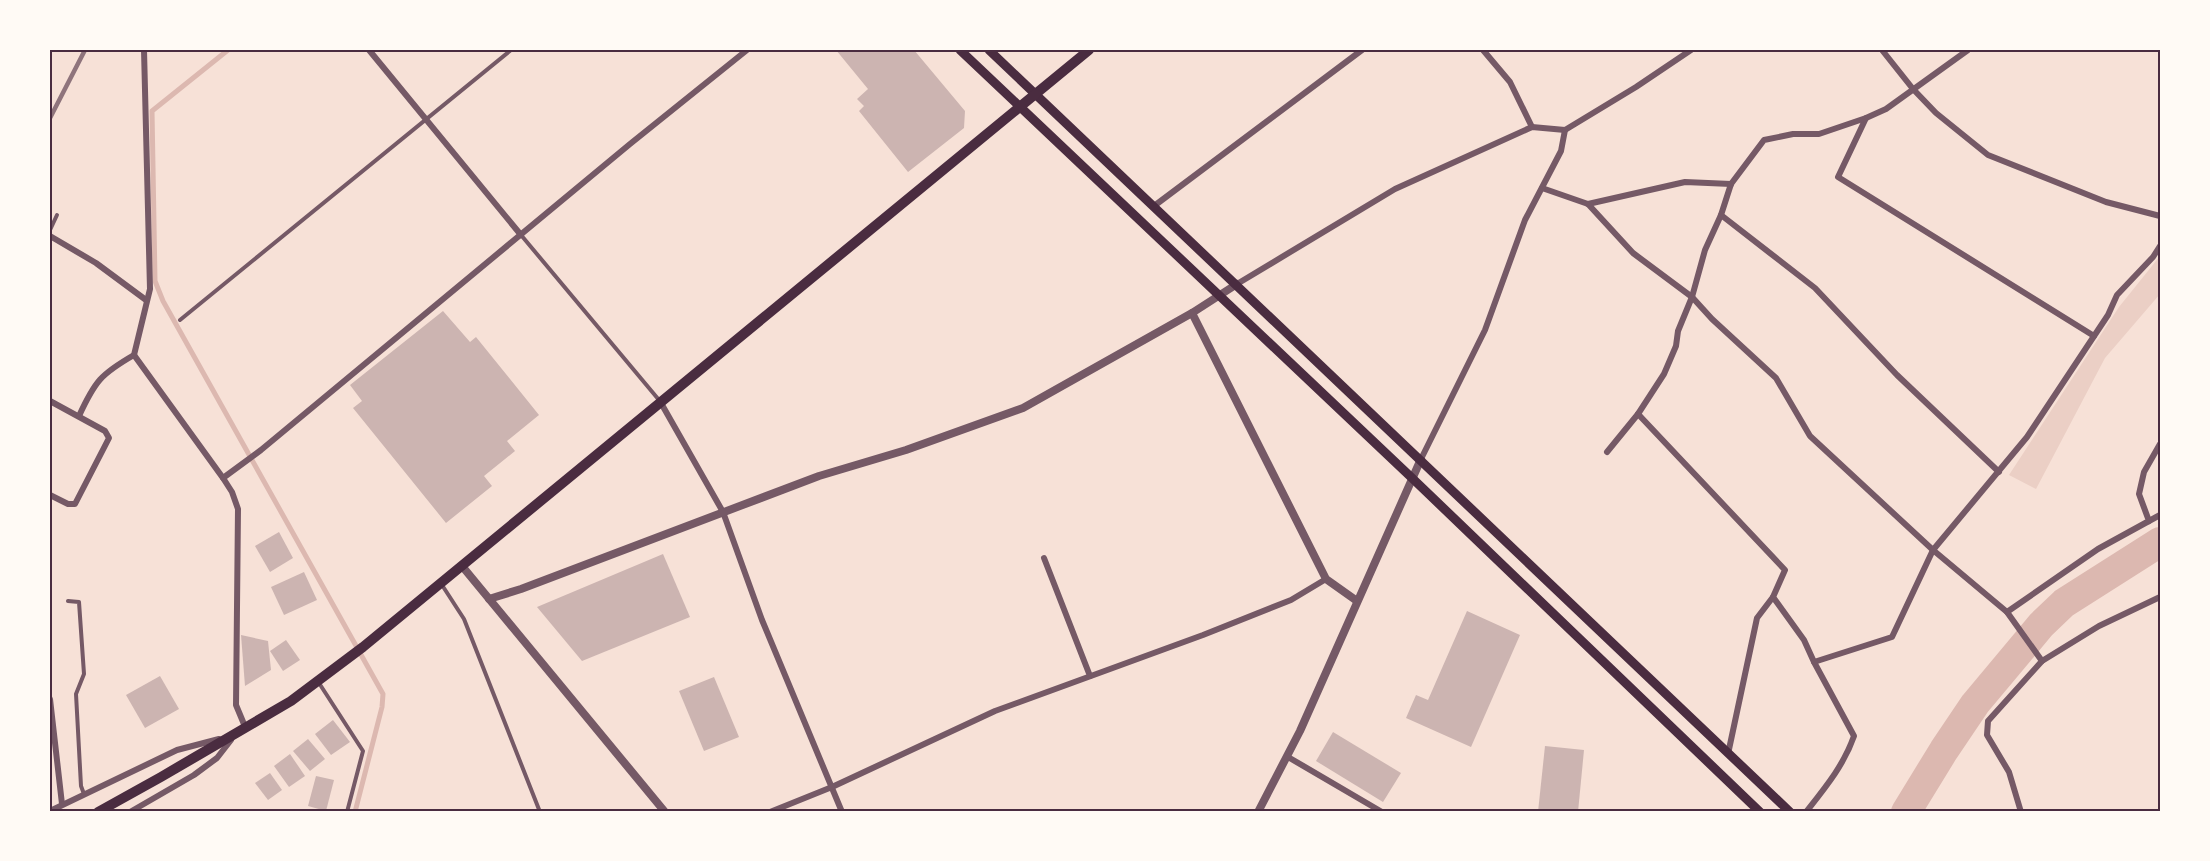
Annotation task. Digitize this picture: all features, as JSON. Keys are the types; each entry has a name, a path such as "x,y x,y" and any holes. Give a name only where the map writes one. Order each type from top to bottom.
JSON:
{"main road":[{"path":"960,50 1413,478 1760,812"},
{"path":"989,50 1790,812"},
{"path":"98,812 246,729 318,681 462,567 1089,50"}],"street":[{"path":"79,416 90,393 106,372 134,355 150,289 144,50"},
{"path":"369,50 521,235"},
{"path":"223,478 261,450 747,50"},
{"path":"1154,206 1362,50"},
{"path":"1483,50 1510,82 1532,126"},
{"path":"489,599 521,589 819,476 906,450 1023,408 1192,313 1236,284 1395,189 1532,126 1565,130 1691,50"},
{"path":"1882,50 1936,114 1988,155 2106,202 2160,216"},
{"path":"1607,452 1638,414 1664,374 1676,346 1678,331 1692,297 1705,250 1721,215 1731,184 1764,140 1793,134 1819,134 1866,118 1886,109 1968,50"},
{"path":"1866,118 1838,177 2094,336"},
{"path":"1258,812 1288,757 1421,459 1485,330 1525,220 1561,151 1565,130"},
{"path":"1588,204 1684,182 1731,184"},
{"path":"1542,188 1588,204 1633,253 1692,297 1712,319 1776,378 1810,436 1933,550 2007,612 2042,661"},
{"path":"1721,215 1815,288 1898,375 1999,472"},
{"path":"50,236 96,263 147,300"},
{"path":"1814,662 1892,637 1933,550 2027,437 2108,315 2117,295 2153,257 2160,246"},
{"path":"1192,313 1326,579 1357,601"},
{"path":"134,355 223,478 232,492 238,509 236,705 246,729"},
{"path":"50,401 105,431 109,438 75,504 68,504 50,495"},
{"path":"661,403 723,512 762,620 842,812"},
{"path":"1638,414 1785,570 1773,597 1757,618 1728,754"},
{"path":"2149,522 2139,494 2144,472 2160,444"},
{"path":"2007,612 2098,549 2160,514"},
{"path":"1044,558 1090,676"},
{"path":"462,567 665,812"},
{"path":"770,812 832,787 995,711 1203,635 1291,600 1326,579"},
{"path":"1773,597 1804,640 1854,736 1849,752 1806,812"},
{"path":"2021,812 2009,772 1987,735 1988,721 2042,661 2099,626 2160,597"},
{"path":"50,699 62,804"},
{"path":"50,810 177,750 234,735"},
{"path":"130,812 194,775 217,758 234,735"},
{"path":"1288,757 1382,812"}],"lane":[{"path":"180,320 511,50"},
{"path":"50,230 57,215"},
{"path":"521,235 661,403"},
{"path":"441,584 464,619 540,812"},
{"path":"68,601 79,602 84,674 76,694 81,786 84,794"},
{"path":"318,681 363,751 347,812"}],"shaded area":[{"path":"2160,256 2160,294 2105,358 2036,489 2009,475 2119,307"}],"building":[{"path":"836,50 914,50 965,111 964,128 908,172 859,111 864,106 857,99 868,89"},
{"path":"443,311 470,342 476,337 539,415 507,441 515,451 484,476 492,486 446,523 353,408 362,401 350,385"},
{"path":"279,532 293,558 270,572 255,546"},
{"path":"663,554 690,617 582,661 537,607"},
{"path":"304,572 317,600 284,615 271,587"},
{"path":"1467,611 1520,635 1471,747 1406,718 1416,695 1428,700"},
{"path":"241,635 268,641 271,670 245,686"},
{"path":"286,640 300,660 283,671 270,651"},
{"path":"160,676 179,709 145,728 126,695"},
{"path":"714,677 739,737 704,751 679,691"},
{"path":"333,720 350,742 331,755 315,734"},
{"path":"1333,732 1401,773 1383,802 1316,761"},
{"path":"308,739 325,759 310,771 293,751"},
{"path":"1545,746 1584,750 1578,812 1538,812"},
{"path":"290,754 305,776 289,787 274,766"},
{"path":"270,773 282,790 268,800 255,783"},
{"path":"316,776 334,780 326,811 308,806"}],"waterway":[{"path":"228,50 152,111 155,281 163,301 383,694 382,707 355,812"},
{"path":"1906,812 1975,704 2041,625 2064,603 2160,542"}],"railway":[{"path":"50,118 85,50"}]}
